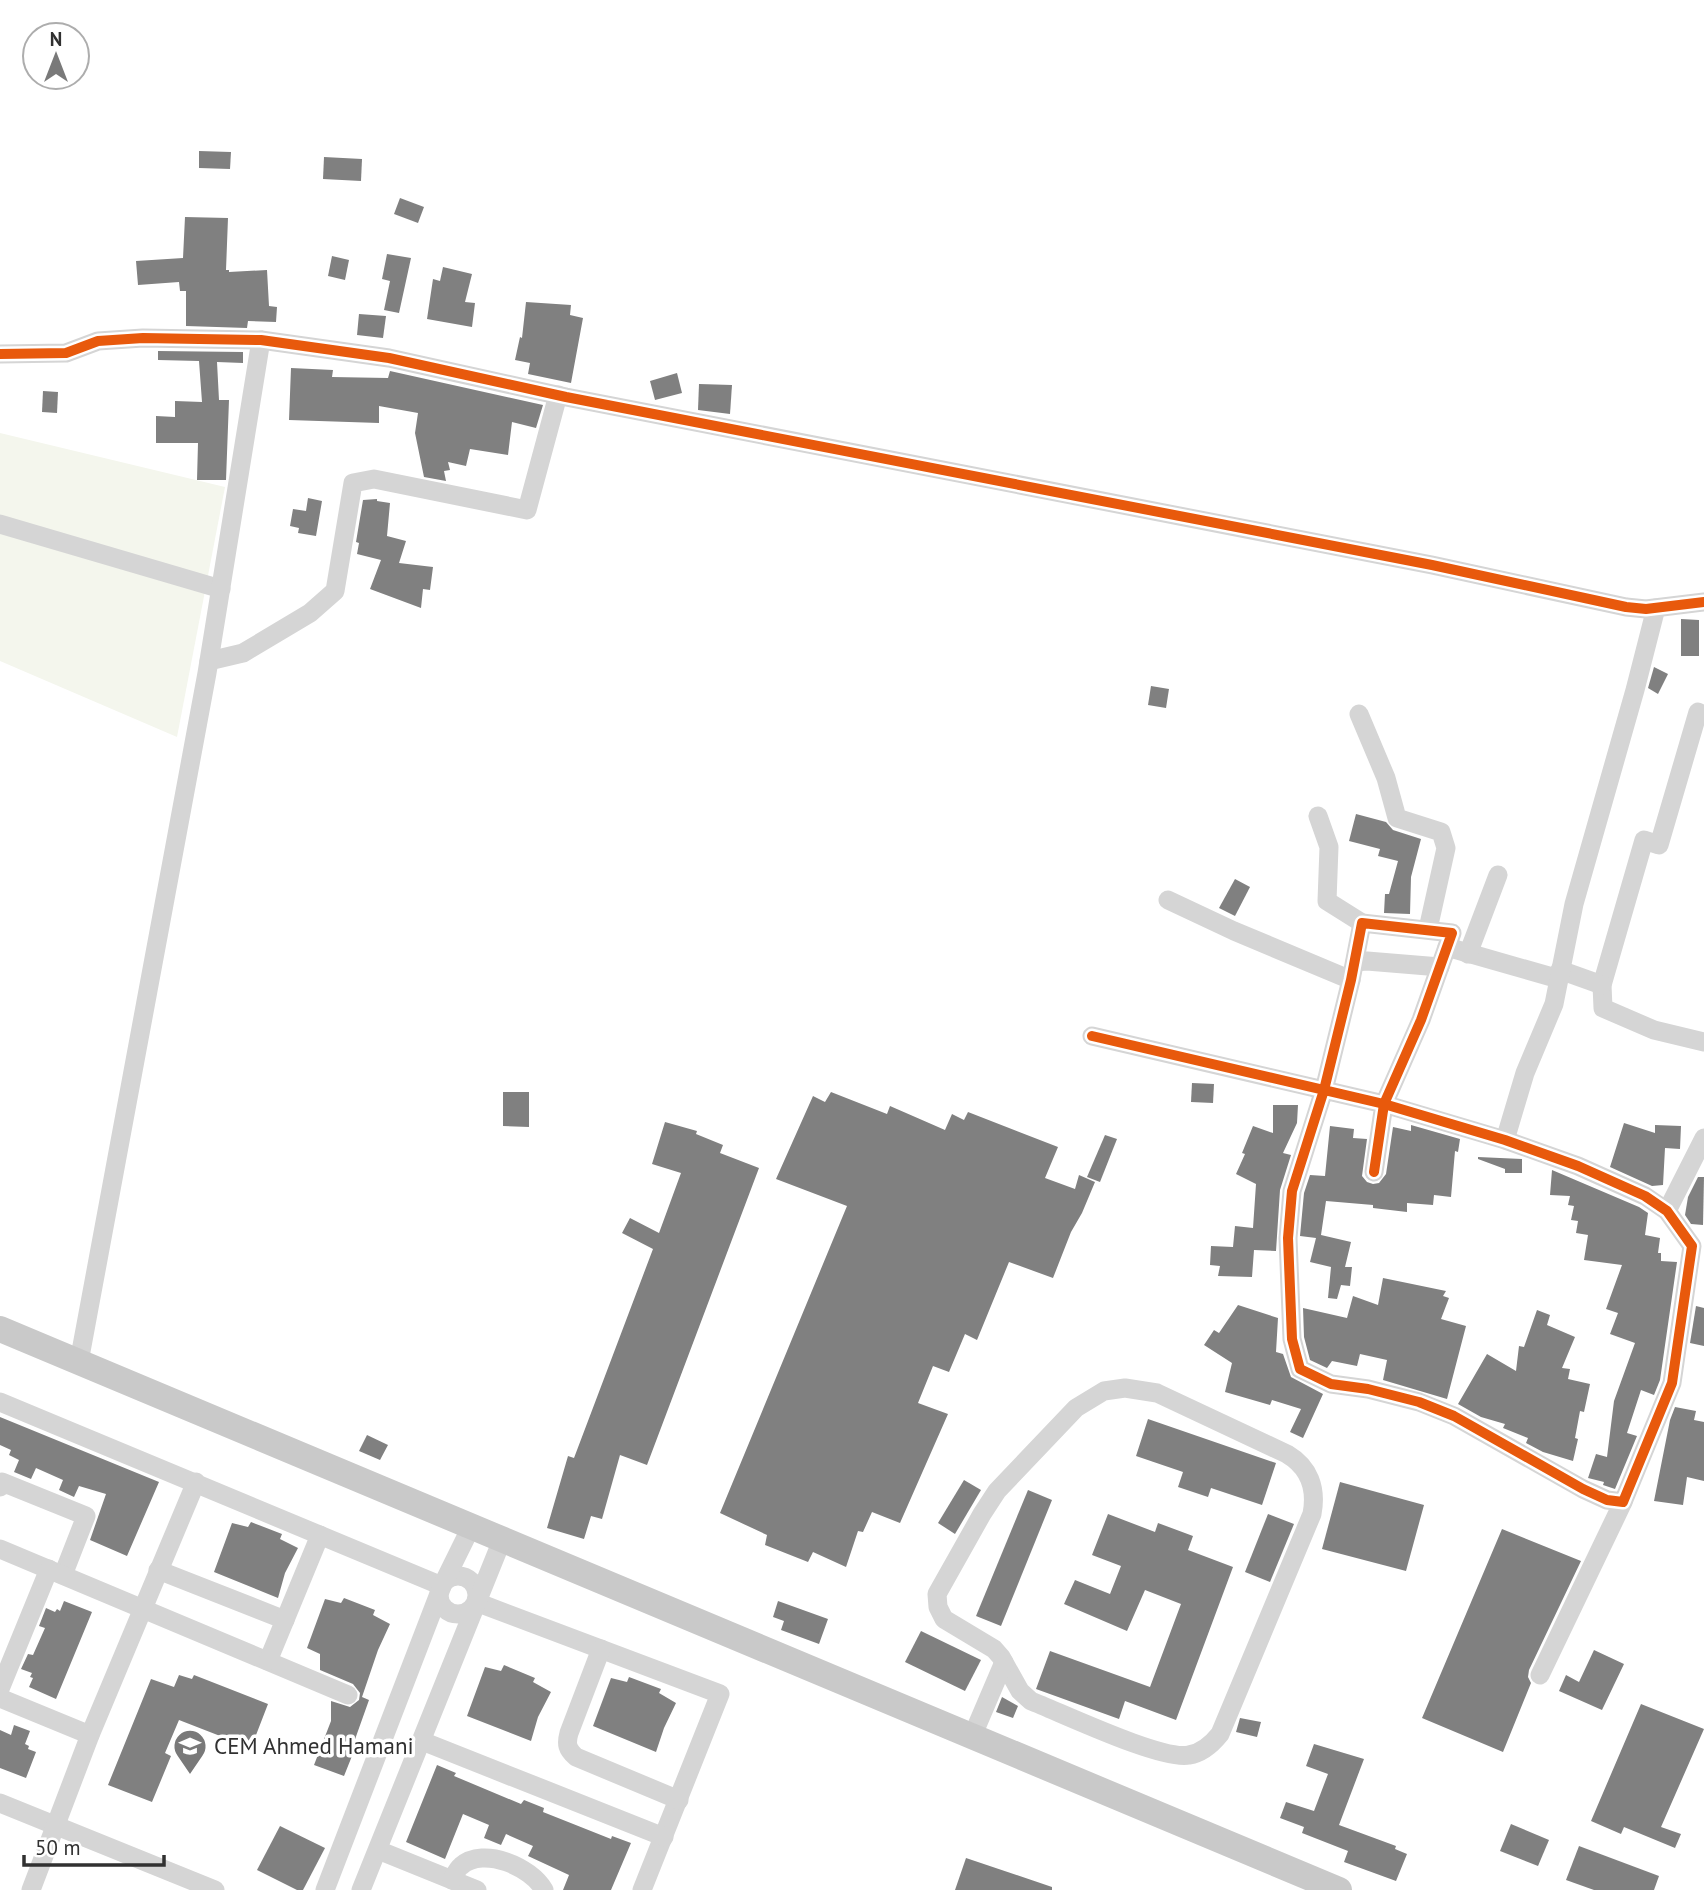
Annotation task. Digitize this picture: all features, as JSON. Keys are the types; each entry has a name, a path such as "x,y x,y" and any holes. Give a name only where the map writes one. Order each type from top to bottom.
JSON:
{"main road":[{"path":"0,1329 1339,1890"}],"street":[{"path":"0,354 66,353 98,341 132,339 261,340 389,358 558,395 1432,565 1626,607 1656,608 1704,602"},
{"path":"79,1362 209,660 261,340"},
{"path":"209,660 243,653 310,613 335,591 353,482 374,478 527,510 558,395"},
{"path":"0,524 221,589"},
{"path":"1505,1140 1525,1073 1554,1004 1574,904 1656,608"},
{"path":"1698,712 1659,845 1644,840 1602,985 1603,1008 1654,1030 1704,1042"},
{"path":"1359,715 1386,778 1397,818 1441,832 1446,848 1428,929"},
{"path":"1318,817 1329,847 1327,901 1362,923 1452,933 1421,1020 1384,1104 1374,1172"},
{"path":"1468,954 1499,875"},
{"path":"1168,900 1234,931 1353,971"},
{"path":"1362,923 1324,1090 1292,1191 1288,1238 1292,1339 1300,1369 1331,1384 1368,1389 1419,1402 1454,1416 1583,1489 1607,1500 1623,1502"},
{"path":"1447,947 1602,985"},
{"path":"1353,971 1367,961 1440,967"},
{"path":"1092,1036 1384,1104 1505,1140 1578,1166 1645,1196 1667,1211 1692,1246 1672,1383 1623,1502 1540,1675"},
{"path":"1667,1211 1704,1138"},
{"path":"1115,1389 1147,1390 1287,1454 1303,1466 1314,1494 1312,1514 1220,1734 1206,1748 1189,1755 1161,1754 1031,1701 1020,1691 1004,1662 994,1649 944,1619 938,1607 937,1594 997,1491 1085,1401 1104,1391 1115,1389"},
{"path":"0,1402 442,1586"},
{"path":"0,1487 2,1482 86,1516 0,1689"},
{"path":"30,1890 90,1735 195,1482"},
{"path":"324,1890 442,1586 471,1525"},
{"path":"268,1661 320,1535"},
{"path":"361,1890 502,1540"},
{"path":"0,1549 348,1695"},
{"path":"158,1570 285,1620"},
{"path":"464,1577 474,1584 477,1590 476,1602 468,1612 450,1612 441,1604 442,1586 451,1578 464,1577"},
{"path":"476,1602 720,1694 642,1890"},
{"path":"601,1649 569,1733 568,1750 576,1757 679,1800"},
{"path":"972,1737 1004,1662"},
{"path":"0,1698 90,1735"},
{"path":"422,1741 664,1837"},
{"path":"0,1803 215,1890"},
{"path":"378,1850 477,1890"},
{"path":"452,1880 461,1866 469,1862 484,1858 498,1859 526,1871 538,1880 544,1890"}],"shaded area":[{"path":"0,433 225,487 177,737 0,661"}],"building":[{"path":"199,151 231,152 230,169 199,168"},
{"path":"324,157 362,159 361,181 323,179"},
{"path":"400,198 424,207 418,223 394,214"},
{"path":"185,217 228,218 226,270 267,270 269,306 277,307 276,322 248,321 247,328 186,326 186,291 180,291 179,282 138,285 136,261 183,258"},
{"path":"387,254 411,258 399,313 384,310 390,281 382,279"},
{"path":"332,256 349,260 345,280 328,276"},
{"path":"443,267 472,274 465,302 475,303 472,327 427,319 433,279 440,281"},
{"path":"526,302 571,305 570,315 583,318 571,383 528,374 530,363 515,360 520,337 522,338"},
{"path":"359,314 386,316 383,338 357,335"},
{"path":"158,351 243,352 243,363 217,362 219,400 229,400 226,480 197,480 198,443 156,443 156,416 175,417 175,401 202,402 199,361 158,360"},
{"path":"291,368 333,370 332,377 388,378 390,371 543,405 536,428 512,422 508,455 470,449 466,466 448,462 450,470 444,471 446,481 424,477 415,433 418,413 379,406 379,423 289,420"},
{"path":"677,373 682,393 655,400 650,381"},
{"path":"699,384 732,385 730,414 698,410"},
{"path":"43,391 58,392 57,413 42,412"},
{"path":"308,498 322,501 316,536 298,533 299,528 290,526 293,509 306,511"},
{"path":"377,499 390,503 387,536 406,541 399,563 433,567 430,590 423,589 421,608 370,589 381,560 357,554 359,543 356,542 363,500"},
{"path":"1681,619 1699,620 1699,656 1681,656"},
{"path":"1654,667 1668,674 1658,694 1648,688"},
{"path":"1151,686 1169,689 1166,708 1148,705"},
{"path":"1356,814 1386,822 1393,830 1421,839 1411,877 1410,914 1384,913 1385,894 1389,894 1398,861 1378,856 1380,849 1349,841"},
{"path":"1235,879 1250,887 1235,916 1219,908"},
{"path":"1192,1083 1214,1084 1213,1103 1191,1102"},
{"path":"503,1092 529,1092 529,1127 503,1126"},
{"path":"831,1092 887,1114 890,1106 945,1130 952,1114 964,1120 968,1112 1058,1147 1045,1178 1075,1189 1079,1175 1095,1182 1053,1278 1009,1262 977,1340 965,1334 949,1372 933,1366 918,1403 948,1414 900,1523 872,1512 863,1532 858,1531 846,1567 813,1552 808,1562 765,1545 767,1535 720,1513 847,1206 776,1179 813,1096 825,1102"},
{"path":"1273,1105 1298,1105 1297,1123 1283,1153 1291,1155 1280,1190 1276,1251 1254,1250 1252,1277 1218,1276 1220,1266 1210,1265 1211,1246 1233,1247 1235,1226 1253,1228 1256,1184 1236,1174 1253,1126 1273,1133"},
{"path":"665,1122 697,1131 696,1134 723,1145 720,1153 759,1168 647,1465 620,1455 602,1519 591,1516 584,1539 547,1528 568,1456 574,1458 653,1249 622,1233 630,1218 659,1233 681,1173 652,1164"},
{"path":"1624,1123 1655,1133 1655,1125 1681,1126 1680,1149 1665,1148 1663,1185 1652,1186 1610,1167"},
{"path":"1411,1125 1460,1139 1458,1152 1455,1151 1451,1197 1434,1195 1433,1205 1407,1203 1407,1212 1373,1208 1373,1205 1326,1201 1321,1235 1351,1242 1345,1267 1352,1267 1350,1286 1341,1285 1337,1299 1328,1298 1331,1267 1310,1262 1316,1238 1300,1236 1304,1193 1310,1175 1325,1176 1330,1126 1354,1129 1353,1138 1367,1139 1362,1176 1373,1184 1379,1183 1386,1174 1393,1127 1411,1131"},
{"path":"1105,1135 1117,1139 1100,1182 1087,1177"},
{"path":"1478,1157 1522,1159 1522,1173 1505,1173 1505,1169"},
{"path":"1552,1170 1648,1213 1645,1235 1660,1238 1658,1253 1661,1253 1661,1261 1677,1262 1660,1380 1654,1395 1641,1390 1627,1433 1637,1436 1615,1489 1603,1485 1604,1482 1588,1478 1596,1454 1607,1457 1614,1401 1635,1343 1610,1334 1618,1313 1606,1309 1622,1265 1584,1260 1588,1235 1576,1233 1578,1221 1571,1220 1574,1206 1568,1205 1570,1196 1550,1195"},
{"path":"1698,1177 1704,1177 1703,1225 1691,1224 1685,1215 1688,1197"},
{"path":"1383,1278 1446,1291 1443,1296 1449,1298 1441,1319 1466,1326 1447,1399 1383,1380 1387,1360 1360,1354 1357,1366 1332,1361 1327,1368 1310,1360 1304,1337 1303,1308 1347,1318 1353,1296 1378,1305"},
{"path":"1238,1305 1278,1318 1276,1352 1283,1354 1291,1377 1323,1394 1303,1438 1290,1432 1301,1409 1272,1400 1270,1405 1225,1392 1232,1363 1204,1345 1214,1330 1219,1333"},
{"path":"1696,1306 1704,1308 1704,1346 1690,1343"},
{"path":"1537,1310 1550,1315 1547,1325 1575,1337 1562,1368 1570,1369 1568,1379 1590,1384 1584,1412 1580,1411 1573,1461 1543,1452 1526,1443 1528,1438 1503,1428 1505,1424 1481,1417 1458,1404 1487,1354 1516,1371 1519,1346 1524,1347"},
{"path":"1675,1407 1696,1411 1694,1420 1704,1422 1704,1481 1687,1477 1683,1505 1654,1501"},
{"path":"0,1417 159,1482 127,1556 90,1540 106,1494 79,1486 74,1497 59,1490 63,1480 36,1468 31,1479 14,1472 19,1460 9,1455 11,1450 0,1445"},
{"path":"1148,1419 1276,1463 1262,1505 1211,1488 1208,1497 1178,1487 1183,1472 1136,1456"},
{"path":"367,1435 388,1445 380,1460 359,1451"},
{"path":"964,1480 981,1490 955,1534 938,1523"},
{"path":"1340,1482 1424,1505 1406,1571 1322,1549"},
{"path":"1028,1490 1052,1500 1001,1626 976,1616"},
{"path":"1108,1514 1155,1532 1158,1523 1193,1536 1188,1550 1233,1567 1176,1720 1125,1701 1119,1719 1036,1689 1050,1651 1150,1687 1181,1604 1145,1590 1127,1631 1064,1604 1075,1580 1110,1594 1121,1566 1092,1555"},
{"path":"1268,1514 1294,1524 1270,1582 1245,1572"},
{"path":"251,1522 282,1534 280,1539 298,1548 285,1573 278,1598 214,1572 232,1523 248,1527"},
{"path":"1502,1529 1581,1561 1529,1670 1531,1683 1503,1752 1422,1718"},
{"path":"344,1598 375,1610 373,1615 390,1624 362,1697 369,1700 344,1776 314,1765 331,1721 331,1701 350,1707 359,1700 360,1693 353,1684 320,1670 320,1654 307,1648 325,1599 341,1603"},
{"path":"64,1601 92,1612 56,1699 29,1687 32,1673 21,1669 28,1654 33,1655 45,1628 39,1626 46,1608 60,1611"},
{"path":"778,1601 828,1619 819,1644 781,1630 784,1621 773,1617"},
{"path":"921,1631 981,1660 965,1691 905,1662"},
{"path":"1594,1650 1624,1664 1602,1710 1559,1691 1566,1675 1579,1682"},
{"path":"504,1665 535,1678 533,1682 551,1692 538,1717 531,1741 467,1716 485,1667 501,1671"},
{"path":"179,1675 192,1679 194,1675 268,1704 251,1748 179,1720 165,1753 171,1756 152,1802 108,1785 151,1679 174,1687"},
{"path":"629,1677 661,1689 659,1693 676,1703 656,1752 593,1726 611,1678 627,1682"},
{"path":"1002,1697 1018,1706 1013,1718 996,1712"},
{"path":"1641,1704 1704,1729 1661,1827 1681,1834 1675,1848 1624,1827 1621,1834 1591,1821"},
{"path":"1240,1718 1261,1722 1257,1737 1236,1732"},
{"path":"14,1725 30,1731 25,1744 29,1746 28,1749 36,1752 26,1778 0,1768 0,1730 11,1735"},
{"path":"1314,1744 1364,1759 1339,1825 1396,1846 1395,1849 1407,1854 1396,1881 1344,1862 1348,1851 1302,1833 1304,1827 1280,1818 1286,1802 1314,1811 1328,1774 1306,1766"},
{"path":"437,1765 456,1773 454,1776 521,1804 524,1800 544,1808 543,1812 611,1839 612,1836 631,1843 611,1890 563,1890 569,1875 528,1856 533,1846 506,1834 501,1845 484,1838 489,1825 463,1814 445,1859 406,1842"},
{"path":"1511,1824 1549,1840 1538,1866 1500,1851"},
{"path":"280,1826 325,1848 303,1890 297,1890 257,1870"},
{"path":"1579,1846 1659,1876 1654,1890 1594,1890 1566,1880"},
{"path":"966,1858 1052,1887 1052,1890 955,1890"}],"cycle path":[{"path":"0,354 66,353 98,341 143,338 261,340 389,358 566,397 1432,565 1626,607 1646,609 1704,602"},
{"path":"1092,1036 1384,1104 1505,1140 1578,1166 1645,1196 1667,1211 1692,1246 1672,1383 1623,1502 1607,1500 1583,1489 1454,1416 1419,1402 1368,1389 1331,1384 1300,1369 1292,1339 1288,1238 1292,1191 1324,1090 1362,923 1452,933 1421,1020 1384,1104 1374,1172"}],"place":[{"name":"CEM Ahmed Hamani","path":"190,1776"}]}
